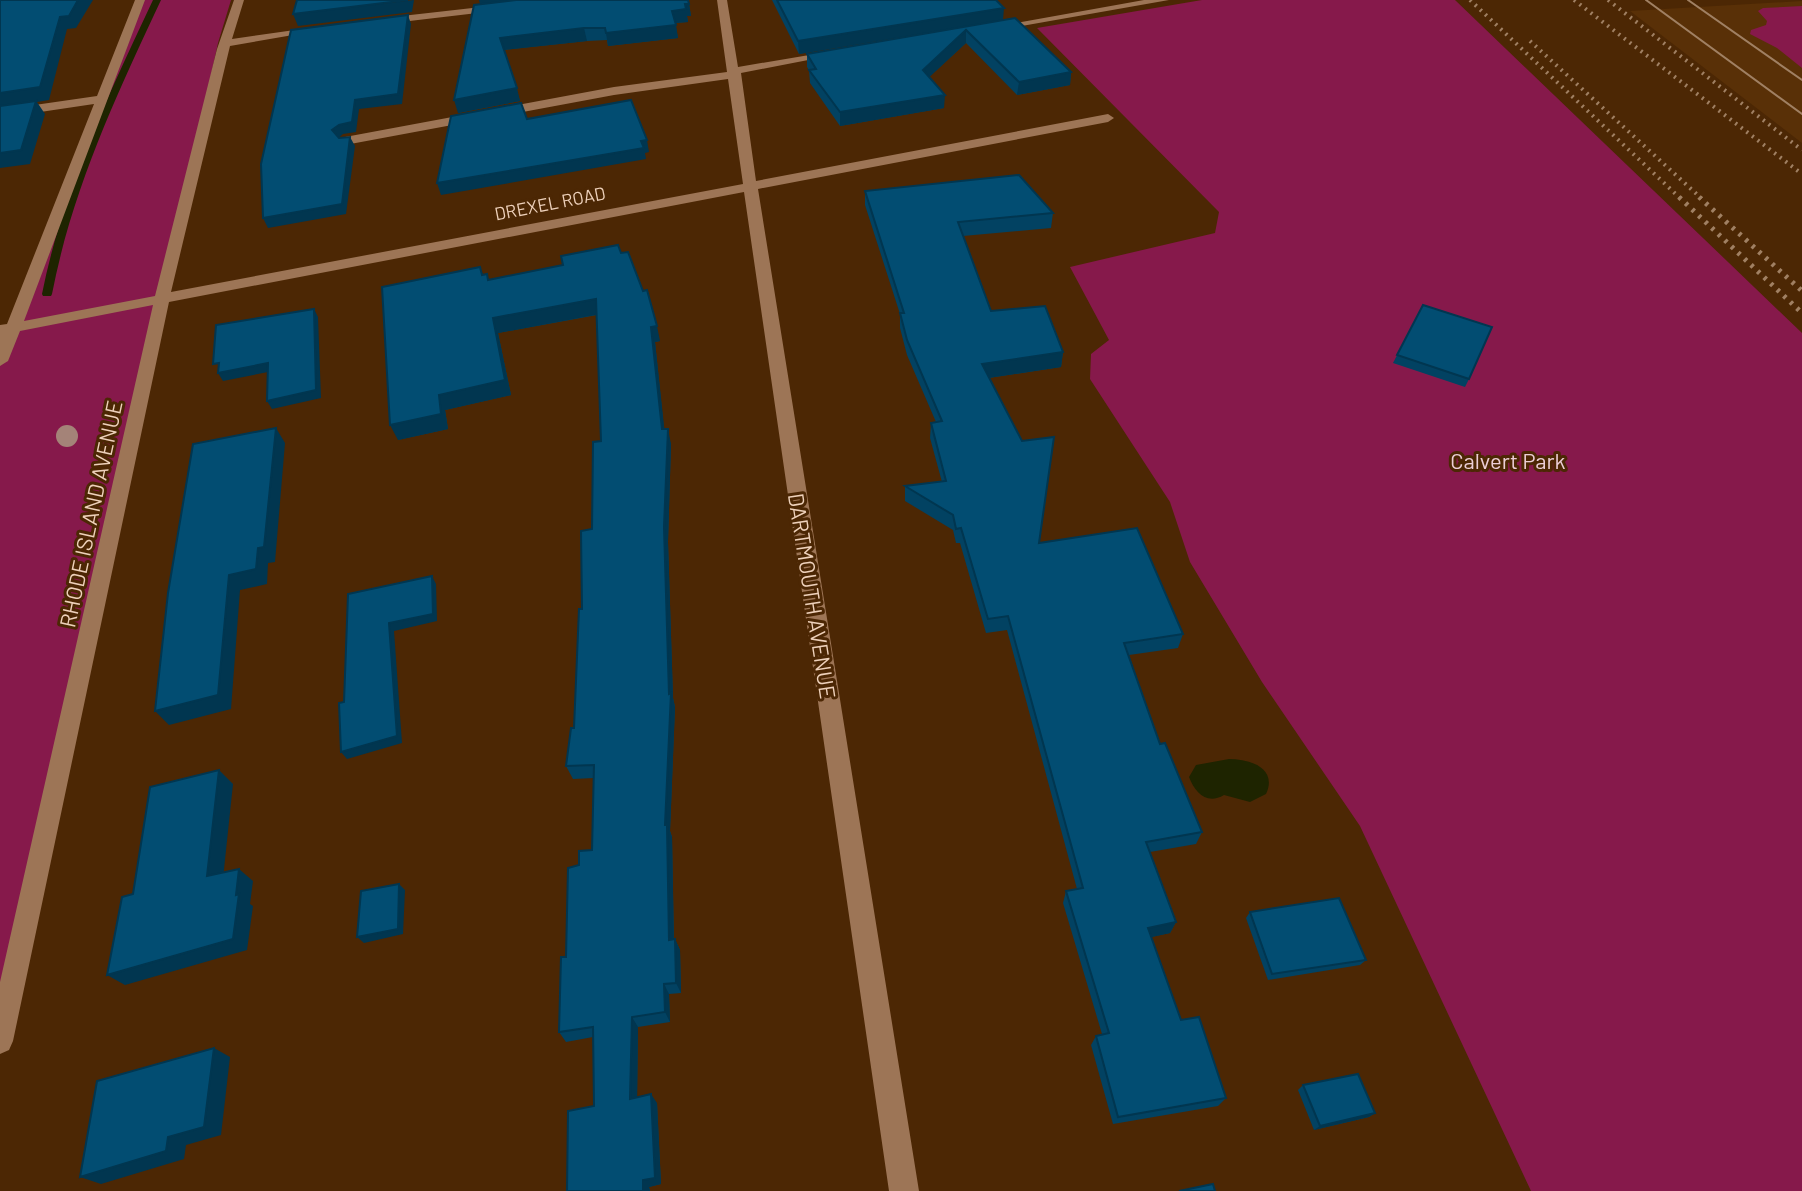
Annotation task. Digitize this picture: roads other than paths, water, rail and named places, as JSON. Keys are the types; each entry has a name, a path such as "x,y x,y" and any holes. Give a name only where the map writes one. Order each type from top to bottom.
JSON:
{"street":[{"path":"0,361 6,328 140,0"},
{"name":"RHODE ISLAND AVENUE","path":"0,1041 162,299 225,43 239,0"},
{"name":"DARTMOUTH AVENUE","path":"722,0 904,1191"},
{"path":"977,31 1164,0"},
{"path":"368,23 517,6"},
{"path":"225,43 324,28"},
{"path":"345,141 852,51"},
{"path":"0,114 100,99"},
{"name":"DREXEL ROAD","path":"6,328 1108,118"}],"waterway":[{"path":"47,294 77,180 157,0"}],"tram line":[{"path":"1646,0 1802,114"},
{"path":"1688,0 1802,80"}],"railway":[{"path":"1470,0 1681,199"},
{"path":"1574,0 1802,174"},
{"path":"1608,0 1802,150"},
{"path":"1530,41 1702,199"},
{"path":"1679,197 1802,313"},
{"path":"1699,197 1802,291"}],"park label":[{"name":"Calvert Park","path":"1508,461"}]}
